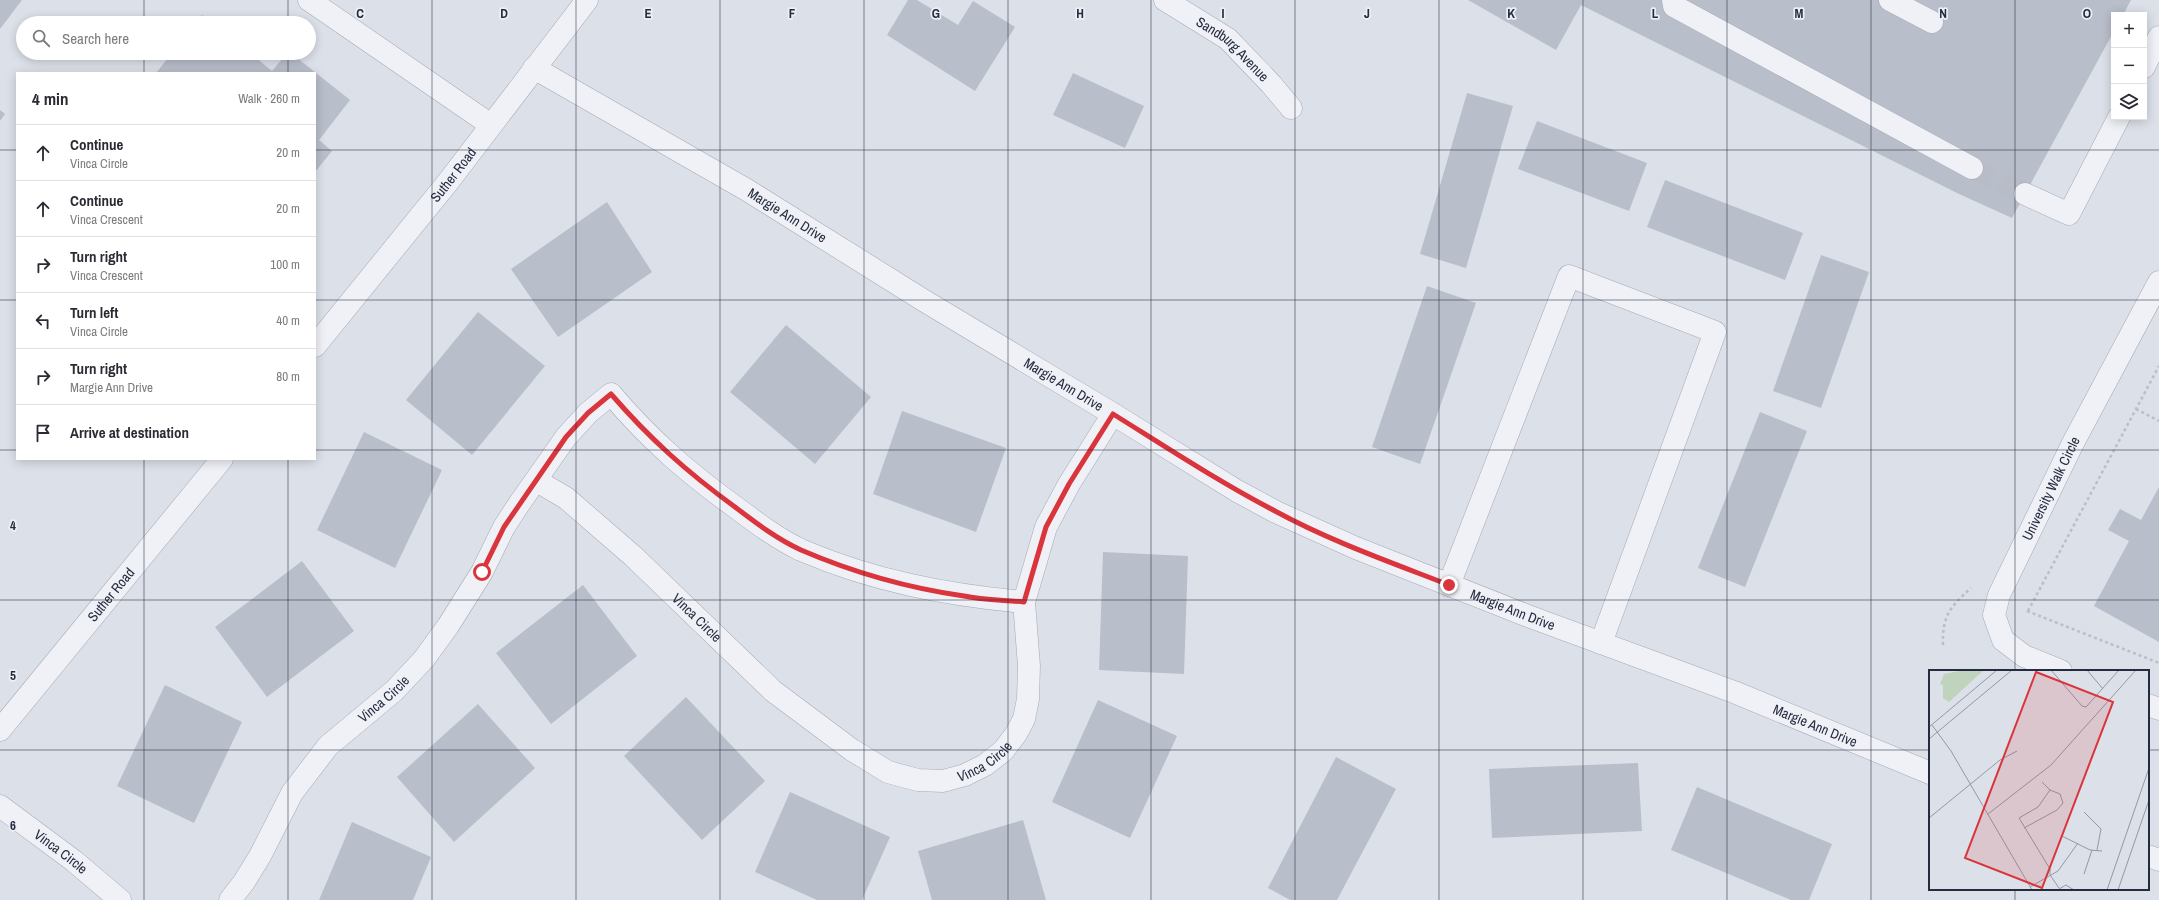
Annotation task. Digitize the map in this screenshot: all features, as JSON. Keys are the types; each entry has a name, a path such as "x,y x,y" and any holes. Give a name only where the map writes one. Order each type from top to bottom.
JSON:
{"street":[{"path":"309,0 491,124"},
{"name":"Suther Road","path":"316,345 588,0"},
{"name":"Sandburg Avenue","path":"1165,0 1228,39 1271,84 1291,108"},
{"path":"1673,0 1674,6 1972,168"},
{"path":"1890,0 1932,22"},
{"path":"2147,61 2159,37"},
{"name":"Margie Ann Drive","path":"534,68 747,190 923,300 1113,414 1237,491 1276,512 1356,548 1449,585 1734,692 1929,773"},
{"path":"2025,194 2070,214 2117,120"},
{"path":"1449,585 1569,276 1715,332 1601,642"},
{"name":"University Walk Circle","path":"2059,670 2024,656 2003,640 1994,615 1999,595 2073,443 2159,282"},
{"path":"536,481 566,437 588,413 611,394 640,428 699,481 769,532 801,550 878,578 964,596 1024,602"},
{"name":"Vinca Circle","path":"230,900 244,882 260,856 292,793 328,746 394,691 424,659 448,626 482,572 504,527 536,481 566,498 633,556 773,691 852,750 888,772 918,780 943,781 964,775 984,765 1003,751 1016,734 1024,719 1028,699 1029,666 1024,602 1046,527 1069,484 1113,414"},
{"name":"Suther Road","path":"0,730 221,460"},
{"path":"2149,705 2159,709"},
{"name":"Vinca Circle","path":"0,806 74,861 120,900"},
{"path":"2149,856 2159,860"}],"path":[{"path":"2028,611 2159,366"},
{"path":"2136,409 2159,421"},
{"path":"1943,645 1942,627 1947,614 1959,599 1974,585"},
{"path":"2021,608 2159,663"}],"building":[{"path":"0,0 22,0 0,29"},
{"path":"908,0 917,0 958,25 973,1 1015,27 975,91 887,35"},
{"path":"1468,0 2131,0 2125,12 2111,12 2111,36 2012,218 1959,194 1581,5 1556,50"},
{"path":"166,60 259,60 272,71 281,60 300,60 315,72 157,72"},
{"path":"316,73 350,100 319,140 332,151 316,171"},
{"path":"1073,73 1144,106 1125,148 1053,115"},
{"path":"1467,93 1513,106 1466,268 1420,254"},
{"path":"0,110 5,114 0,121"},
{"path":"1537,121 1647,163 1629,211 1518,169"},
{"path":"1665,180 1803,233 1785,280 1647,227"},
{"path":"607,202 652,272 558,337 511,269"},
{"path":"1821,255 1869,272 1821,408 1773,391"},
{"path":"1427,286 1476,303 1420,464 1372,447"},
{"path":"478,312 545,366 472,455 406,400"},
{"path":"786,325 871,397 815,464 730,392"},
{"path":"902,411 1006,448 976,532 873,494"},
{"path":"1760,412 1807,431 1745,587 1698,568"},
{"path":"364,432 442,470 395,568 317,530"},
{"path":"2159,487 2159,642 2094,606 2129,541 2108,530 2120,509 2141,520"},
{"path":"1103,552 1188,556 1184,674 1099,670"},
{"path":"302,561 354,631 267,697 215,627"},
{"path":"583,585 637,656 551,724 496,653"},
{"path":"165,685 242,722 194,823 117,786"},
{"path":"686,697 765,781 702,840 624,756"},
{"path":"1098,700 1177,736 1130,838 1052,802"},
{"path":"478,704 535,768 454,842 397,777"},
{"path":"1336,757 1396,789 1337,900 1290,900 1268,888"},
{"path":"1638,763 1642,831 1492,838 1489,769"},
{"path":"1697,787 1832,844 1809,900 1791,900 1671,850"},
{"path":"790,792 890,837 862,900 817,900 755,872"},
{"path":"1023,820 1046,900 932,900 918,851"},
{"path":"352,822 431,857 413,900 319,900"}],"tunnel":[{"path":"1972,168 2025,194"}],"route":[{"path":"482,572 504,527 566,437 588,413 611,394 640,428 669,456 699,481 769,532 801,550 878,578 964,596 1024,602 1046,527 1069,484 1113,414 1237,491 1276,512 1356,548 1449,585"}]}
